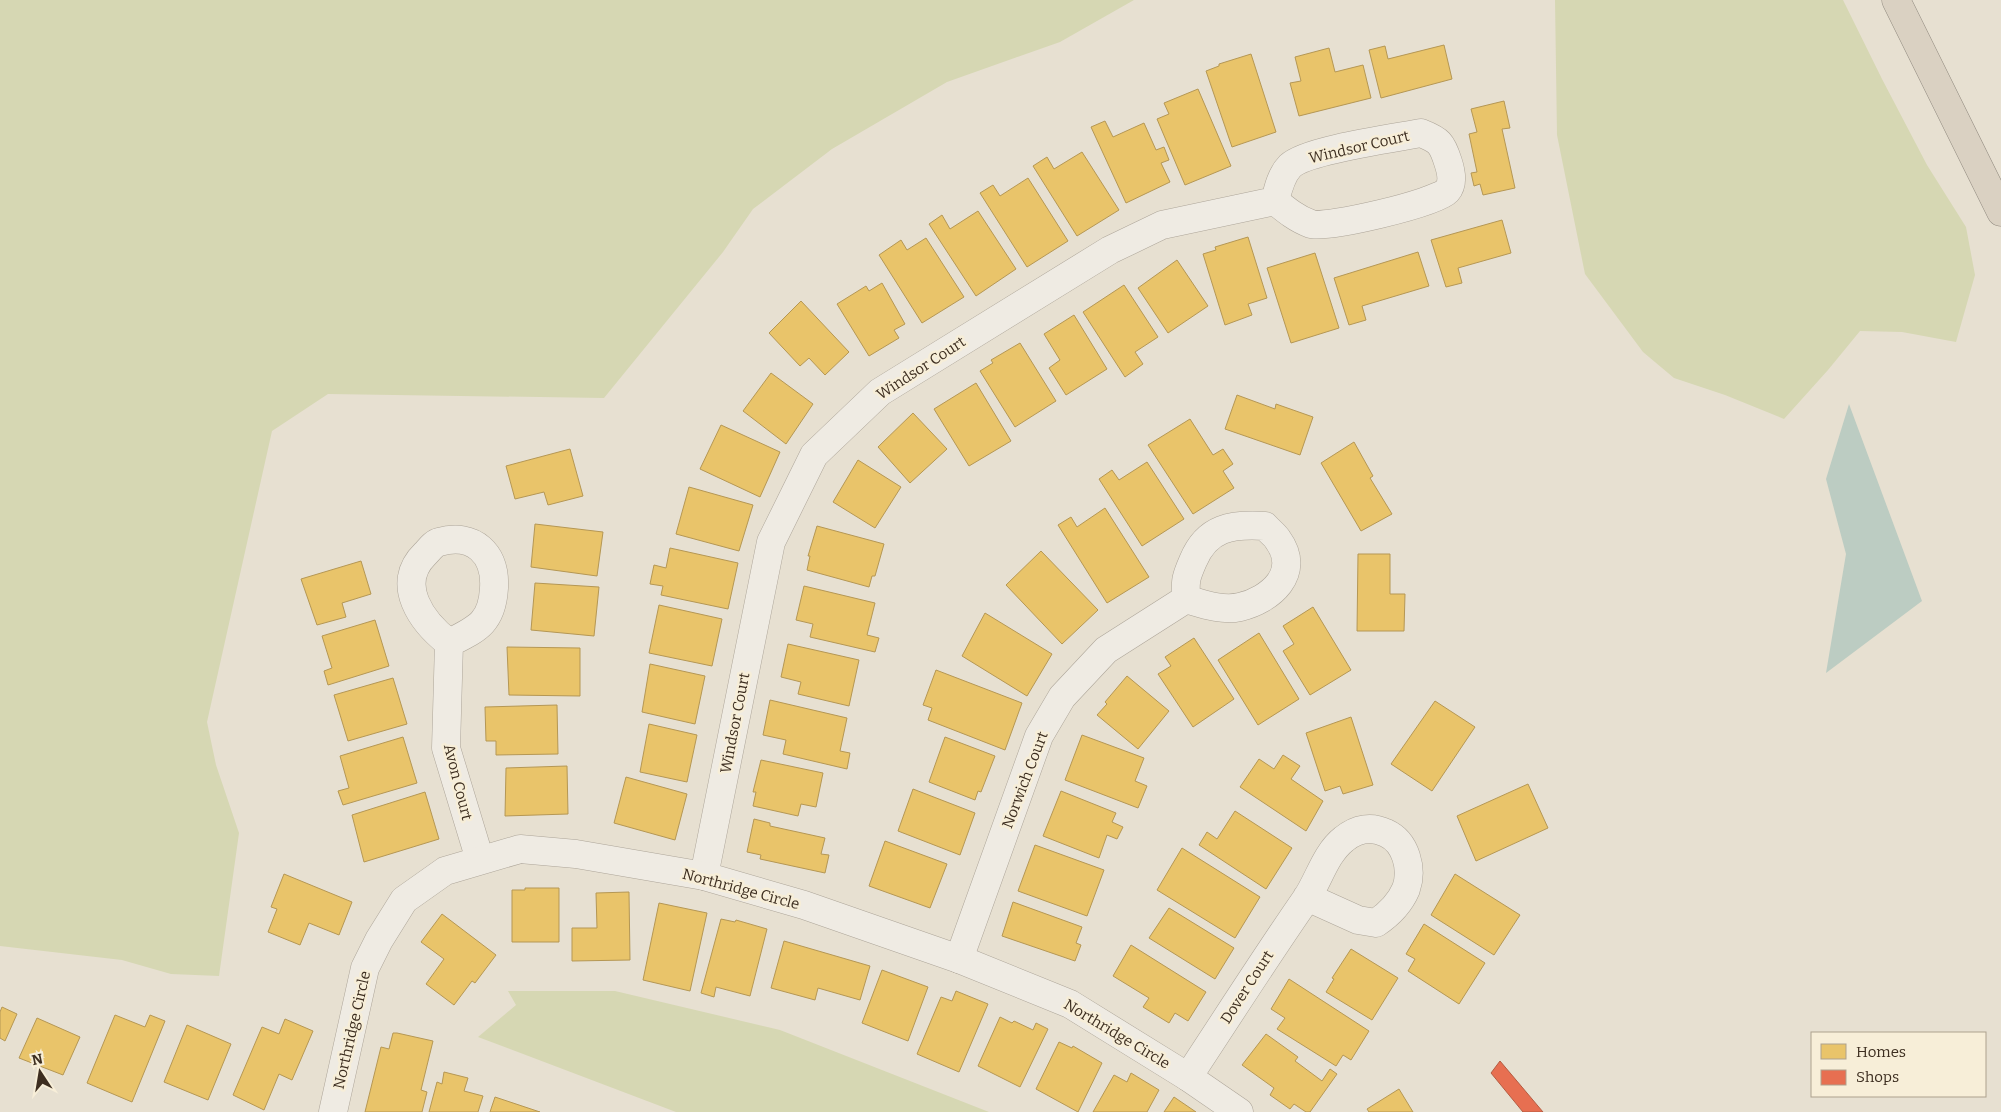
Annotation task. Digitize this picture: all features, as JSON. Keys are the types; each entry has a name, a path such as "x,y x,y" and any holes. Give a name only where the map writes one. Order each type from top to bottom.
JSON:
{"highway":[{"path":"1896,0 2001,212"}],"street":[{"name":"Windsor Court","path":"1421,133 1435,139 1443,147 1451,171 1451,183 1446,192 1405,208 1365,218 1313,225 1294,216 1275,201 1279,184 1291,165 1318,153 1421,133"},
{"name":"Windsor Court","path":"704,876 771,542 814,456 880,392 1110,250 1162,225 1275,201"},
{"name":"Norwich Court","path":"959,959 1039,736 1062,697 1106,650 1186,599"},
{"name":"Avon Court","path":"449,643 446,748 480,860"},
{"name":"Northridge Circle","path":"333,1112 365,968 379,940 404,900 445,871 520,849 576,854 704,876 804,905 959,959 1070,1004 1188,1077 1239,1112"},
{"name":"Dover Court","path":"1188,1077 1307,898"}],"green space":[{"path":"0,0 1134,0 1060,42 947,82 832,149 753,209 723,252 604,398 328,394 272,431 207,722 216,765 239,833 219,976 171,974 122,960 0,946"},
{"path":"1555,0 1843,0 1927,165 1966,227 1975,275 1956,342 1902,332 1860,331 1784,419 1725,395 1674,378 1643,352 1585,274 1557,135"},
{"path":"508,991 615,991 780,1030 989,1112 676,1112 478,1037 516,1005"}],"shaded area":[{"path":"1849,404 1922,601 1826,673 1846,554 1826,479"}],"building: Homes":[{"path":"1444,45 1452,79 1381,98 1369,50 1385,46 1388,59"},
{"path":"1329,48 1335,72 1363,65 1371,98 1299,116 1290,83 1301,81 1295,57"},
{"path":"1251,54 1276,132 1232,147 1206,71 1219,66 1219,64"},
{"path":"1198,89 1231,166 1185,185 1157,119 1169,114 1164,103"},
{"path":"1504,101 1510,128 1502,129 1515,188 1483,195 1480,184 1474,186 1471,173 1477,172 1469,134 1477,132 1471,109"},
{"path":"1105,121 1113,137 1144,123 1156,150 1164,147 1169,160 1161,163 1170,182 1126,203 1091,127"},
{"path":"1082,152 1119,210 1077,236 1033,166 1047,157 1054,169"},
{"path":"1028,178 1068,241 1027,267 980,193 993,185 1000,196"},
{"path":"978,211 1016,269 976,296 929,224 942,215 950,229"},
{"path":"1502,220 1511,253 1458,268 1462,283 1446,287 1431,240"},
{"path":"1248,237 1267,298 1248,304 1252,315 1225,325 1203,254 1216,250 1215,247"},
{"path":"926,238 964,297 922,323 879,255 901,240 907,250"},
{"path":"1418,252 1429,286 1362,306 1366,320 1349,325 1334,278"},
{"path":"1315,253 1339,328 1291,343 1267,268"},
{"path":"1177,260 1208,306 1168,333 1138,288"},
{"path":"882,283 905,324 894,330 899,338 869,356 837,304 866,286 869,291"},
{"path":"1124,285 1158,337 1135,352 1143,364 1125,377 1083,312"},
{"path":"801,301 849,352 825,375 809,358 800,366 769,333"},
{"path":"1074,315 1107,369 1066,395 1049,368 1060,360 1044,334"},
{"path":"1020,343 1056,401 1015,427 980,371 993,363 991,360"},
{"path":"771,373 813,404 786,444 743,411"},
{"path":"976,383 1011,441 969,466 934,409"},
{"path":"1237,395 1275,409 1276,404 1313,417 1300,455 1225,429"},
{"path":"913,413 947,449 910,483 878,447"},
{"path":"1190,419 1213,455 1223,449 1233,464 1223,471 1234,488 1193,514 1148,445"},
{"path":"721,425 780,452 760,497 700,469"},
{"path":"1354,442 1373,476 1370,478 1392,514 1361,531 1321,463"},
{"path":"570,449 583,496 548,505 544,492 515,499 506,466"},
{"path":"858,460 901,487 875,528 833,502"},
{"path":"1147,462 1184,519 1142,546 1099,479 1112,470 1119,480"},
{"path":"689,487 753,505 739,551 676,534"},
{"path":"1105,508 1149,577 1107,603 1058,525 1071,517 1077,527"},
{"path":"535,524 603,532 597,576 531,567"},
{"path":"817,526 884,544 875,576 872,576 869,587 807,570 810,556 808,556"},
{"path":"670,548 738,563 728,609 661,595 663,586 650,584 654,565 666,568"},
{"path":"1041,551 1098,610 1062,644 1006,585"},
{"path":"1358,554 1390,554 1390,594 1405,594 1404,631 1357,631"},
{"path":"361,561 371,594 342,603 346,617 317,625 301,579"},
{"path":"535,583 599,587 594,636 531,630"},
{"path":"804,586 875,603 867,635 879,638 875,652 810,637 813,624 796,620"},
{"path":"659,605 722,619 712,666 649,653"},
{"path":"1313,607 1351,670 1310,695 1283,651 1294,644 1283,626"},
{"path":"985,613 1052,654 1027,696 962,656"},
{"path":"375,620 389,666 328,685 324,671 332,668 322,636"},
{"path":"1259,633 1299,699 1258,725 1218,660"},
{"path":"1194,638 1234,699 1193,727 1158,674 1171,666 1165,657"},
{"path":"788,644 859,660 849,706 798,694 801,682 781,677"},
{"path":"507,647 580,648 580,696 509,695"},
{"path":"650,664 705,676 695,724 642,712"},
{"path":"936,670 1022,703 1005,750 928,720 932,708 923,705"},
{"path":"1127,676 1169,711 1138,749 1097,715 1107,704 1105,702"},
{"path":"393,678 407,724 348,741 334,695"},
{"path":"770,700 847,718 840,751 850,753 847,769 783,754 786,740 763,735"},
{"path":"1435,701 1475,727 1432,791 1391,764"},
{"path":"557,705 558,754 496,755 496,741 486,741 485,707"},
{"path":"1351,717 1373,785 1343,794 1340,786 1325,791 1306,733"},
{"path":"649,724 697,735 687,782 640,772"},
{"path":"1082,735 1144,758 1135,781 1147,786 1138,808 1065,780"},
{"path":"403,737 417,783 343,805 338,791 349,788 340,756"},
{"path":"945,737 995,756 981,792 978,791 975,800 929,782"},
{"path":"1283,755 1300,766 1291,779 1323,801 1306,831 1240,787 1259,759 1274,769"},
{"path":"761,760 823,773 816,807 801,804 798,816 753,806 756,792 753,792"},
{"path":"567,766 568,814 505,816 506,768"},
{"path":"626,777 687,794 675,840 614,823"},
{"path":"1528,784 1548,828 1476,861 1457,816"},
{"path":"913,789 975,813 960,855 898,831"},
{"path":"1061,791 1116,813 1112,822 1123,827 1117,839 1107,835 1099,858 1043,836"},
{"path":"425,792 439,839 364,862 352,815"},
{"path":"1235,811 1292,848 1266,889 1199,845 1207,832 1217,839"},
{"path":"754,819 770,823 770,826 825,838 821,854 829,855 825,873 760,859 761,855 747,852"},
{"path":"885,841 947,864 930,908 869,886"},
{"path":"1035,845 1104,870 1087,916 1018,891"},
{"path":"1182,848 1260,897 1235,938 1157,890"},
{"path":"284,874 352,902 339,935 309,923 300,945 268,932 277,909 271,907"},
{"path":"1455,874 1520,915 1494,955 1431,915"},
{"path":"525,888 559,888 559,942 512,942 512,890 525,890"},
{"path":"629,892 630,960 572,961 572,928 597,928 596,893"},
{"path":"1013,902 1082,927 1076,943 1081,945 1075,961 1002,936"},
{"path":"659,903 707,913 690,991 643,980"},
{"path":"1169,908 1234,948 1215,979 1149,938"},
{"path":"442,914 496,955 475,983 472,981 454,1005 426,984 444,959 421,942"},
{"path":"721,919 735,922 736,920 767,929 750,996 716,987 714,997 701,993"},
{"path":"1424,924 1485,963 1459,1004 1408,971 1415,959 1406,954"},
{"path":"784,941 870,966 860,1000 818,988 815,1000 771,988"},
{"path":"1131,945 1206,992 1188,1021 1175,1013 1169,1023 1143,1007 1149,998 1113,976"},
{"path":"1351,949 1398,978 1372,1020 1326,992 1334,979 1332,978"},
{"path":"882,970 928,987 908,1041 862,1023"},
{"path":"1289,979 1369,1031 1351,1060 1343,1055 1336,1066 1277,1029 1285,1018 1271,1009"},
{"path":"956,991 988,1004 959,1072 917,1054 941,997 952,1001"},
{"path":"2,1007 17,1014 5,1041 0,1038 0,1012"},
{"path":"115,1015 145,1027 150,1015 165,1021 132,1102 87,1083"},
{"path":"1000,1017 1033,1030 1036,1023 1048,1029 1020,1087 978,1066"},
{"path":"37,1018 80,1037 63,1075 19,1058"},
{"path":"285,1019 313,1031 292,1080 279,1074 264,1110 233,1095 262,1027 279,1034"},
{"path":"187,1025 231,1044 208,1100 164,1082"},
{"path":"393,1033 433,1041 421,1090 427,1092 422,1112 365,1112 381,1047 389,1049"},
{"path":"1266,1034 1298,1057 1295,1061 1322,1081 1330,1069 1337,1074 1310,1112 1306,1112 1294,1104 1290,1109 1270,1095 1274,1088 1242,1065"},
{"path":"1059,1042 1072,1048 1073,1046 1102,1063 1078,1112 1036,1089"},
{"path":"444,1072 468,1078 464,1091 483,1096 478,1112 429,1112 437,1082 442,1084"},
{"path":"1131,1073 1159,1090 1147,1112 1093,1112 1114,1075 1127,1082"},
{"path":"1399,1089 1413,1112 1369,1112 1367,1109"},
{"path":"495,1097 540,1112 490,1112"},
{"path":"1174,1097 1196,1112 1164,1112"}],"building: Shops":[{"path":"1500,1061 1543,1112 1523,1112 1491,1073"}]}
